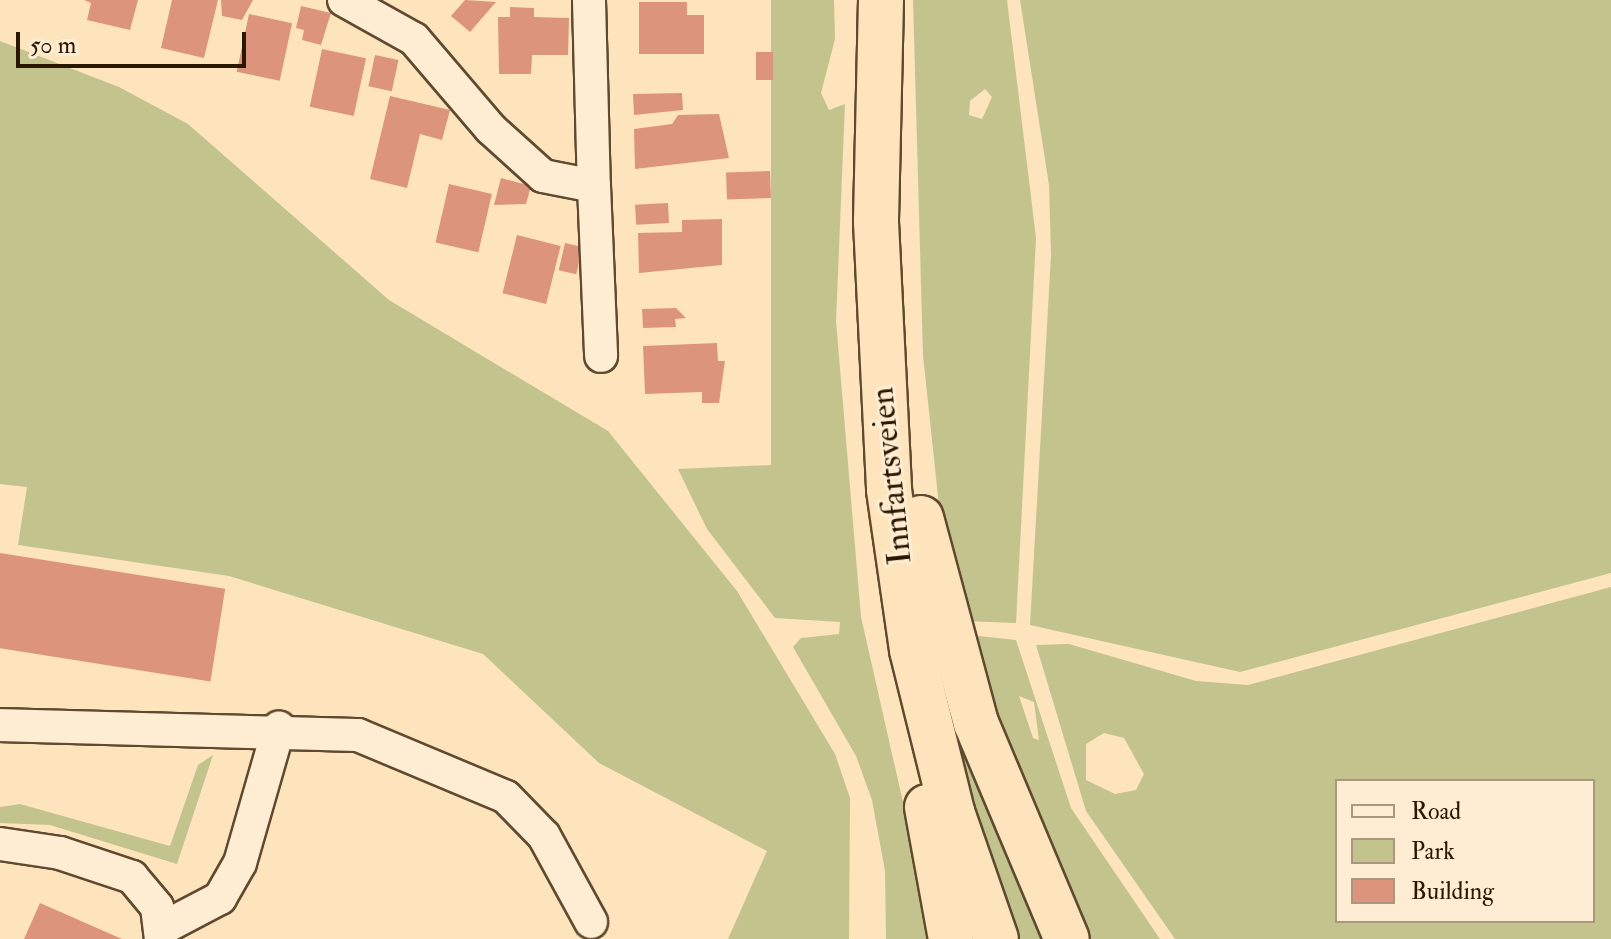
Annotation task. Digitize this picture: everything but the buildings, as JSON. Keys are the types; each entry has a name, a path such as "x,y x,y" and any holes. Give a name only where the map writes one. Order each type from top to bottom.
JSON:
{"highway":[{"name":"Innfartsveien","path":"881,0 879,337 889,490 921,689 996,939"},
{"path":"879,337 904,400 923,531 951,644 1067,939"},
{"path":"921,689 924,794 951,939"}],"street":[{"path":"344,0 414,39 491,129 543,176 594,186"},
{"path":"589,1 601,356"},
{"path":"0,725 279,727 358,735 506,797 544,836 591,922"},
{"path":"0,844 60,853 132,877 157,907 161,934 220,898 240,863 279,727"}],"green space":[{"path":"771,0 834,0 835,39 821,93 829,110 845,104 836,321 861,617 934,939 886,939 885,871 872,800 856,756 793,647 801,638 839,634 840,622 775,618 707,529 678,469 771,465"},
{"path":"913,0 1007,0 1036,238 1016,623 964,621 939,506 923,355","holes":["985,89 992,97 982,119 969,115 970,101"]},
{"path":"1020,0 1611,0 1611,573 1240,672 1030,625 1051,255 1049,185"},
{"path":"0,41 119,87 188,124 389,300 608,431 737,591 835,754 850,798 849,939 728,939 767,851 599,763 483,654 229,576 18,545 27,487 0,484"},
{"path":"1611,587 1611,939 1175,939 1086,811 1036,645 1069,644 1196,681 1248,685","holes":["1104,733 1124,738 1144,774 1136,790 1115,794 1086,780 1086,744"]},
{"path":"969,635 1016,640 1071,808 1160,939 1084,939 1021,797","holes":["1019,696 1034,702 1039,740 1033,738"]},
{"path":"956,721 1055,939 1014,939 949,724"},
{"path":"213,755 177,864 50,825 0,823 0,807 20,804 170,846 198,765"}]}
